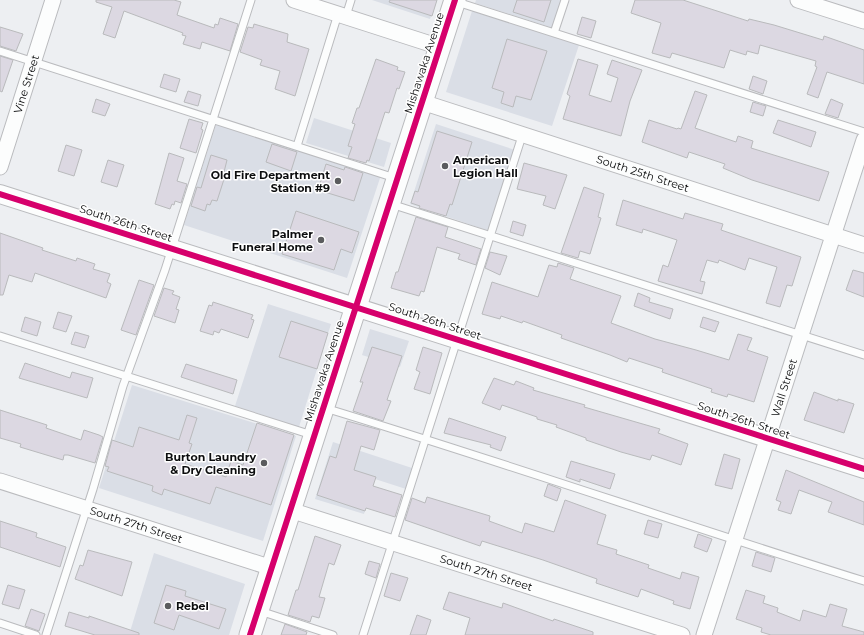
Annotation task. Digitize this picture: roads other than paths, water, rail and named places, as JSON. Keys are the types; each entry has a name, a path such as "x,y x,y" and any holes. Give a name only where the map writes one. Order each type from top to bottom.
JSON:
{"main road":[{"name":"Mishawaka Avenue","path":"250,635 455,1"}],"street":[{"name":"Vine Street","path":"0,167 53,0"},
{"path":"294,0 440,47"},
{"path":"798,0 864,21"},
{"name":"South 25th Street","path":"422,102 522,136 864,245"},
{"name":"Wall Street","path":"704,635 864,140"},
{"name":"South 26th Street","path":"0,194 356,306 864,469"},
{"name":"South 27th Street","path":"0,481 272,568"},
{"name":"South 27th Street","path":"290,510 682,635"}],"lane":[{"path":"46,635 127,377 172,248 251,0"},
{"path":"297,146 342,15 351,0"},
{"path":"554,33 564,0"},
{"path":"455,1 864,132"},
{"path":"0,51 397,178"},
{"path":"362,635 522,136"},
{"path":"389,203 864,355"},
{"path":"0,336 314,436"},
{"path":"323,408 426,439 864,581"},
{"path":"258,610 333,635"},
{"path":"0,623 36,635"}],"place":[{"name":"American Legion Hall","path":"445,166"},
{"name":"Old Fire Department Station #9","path":"338,181"},
{"name":"Palmer Funeral Home","path":"321,240"},
{"name":"Burton Laundry & Dry Cleaning","path":"264,463"},
{"name":"Rebel","path":"168,606"}]}
